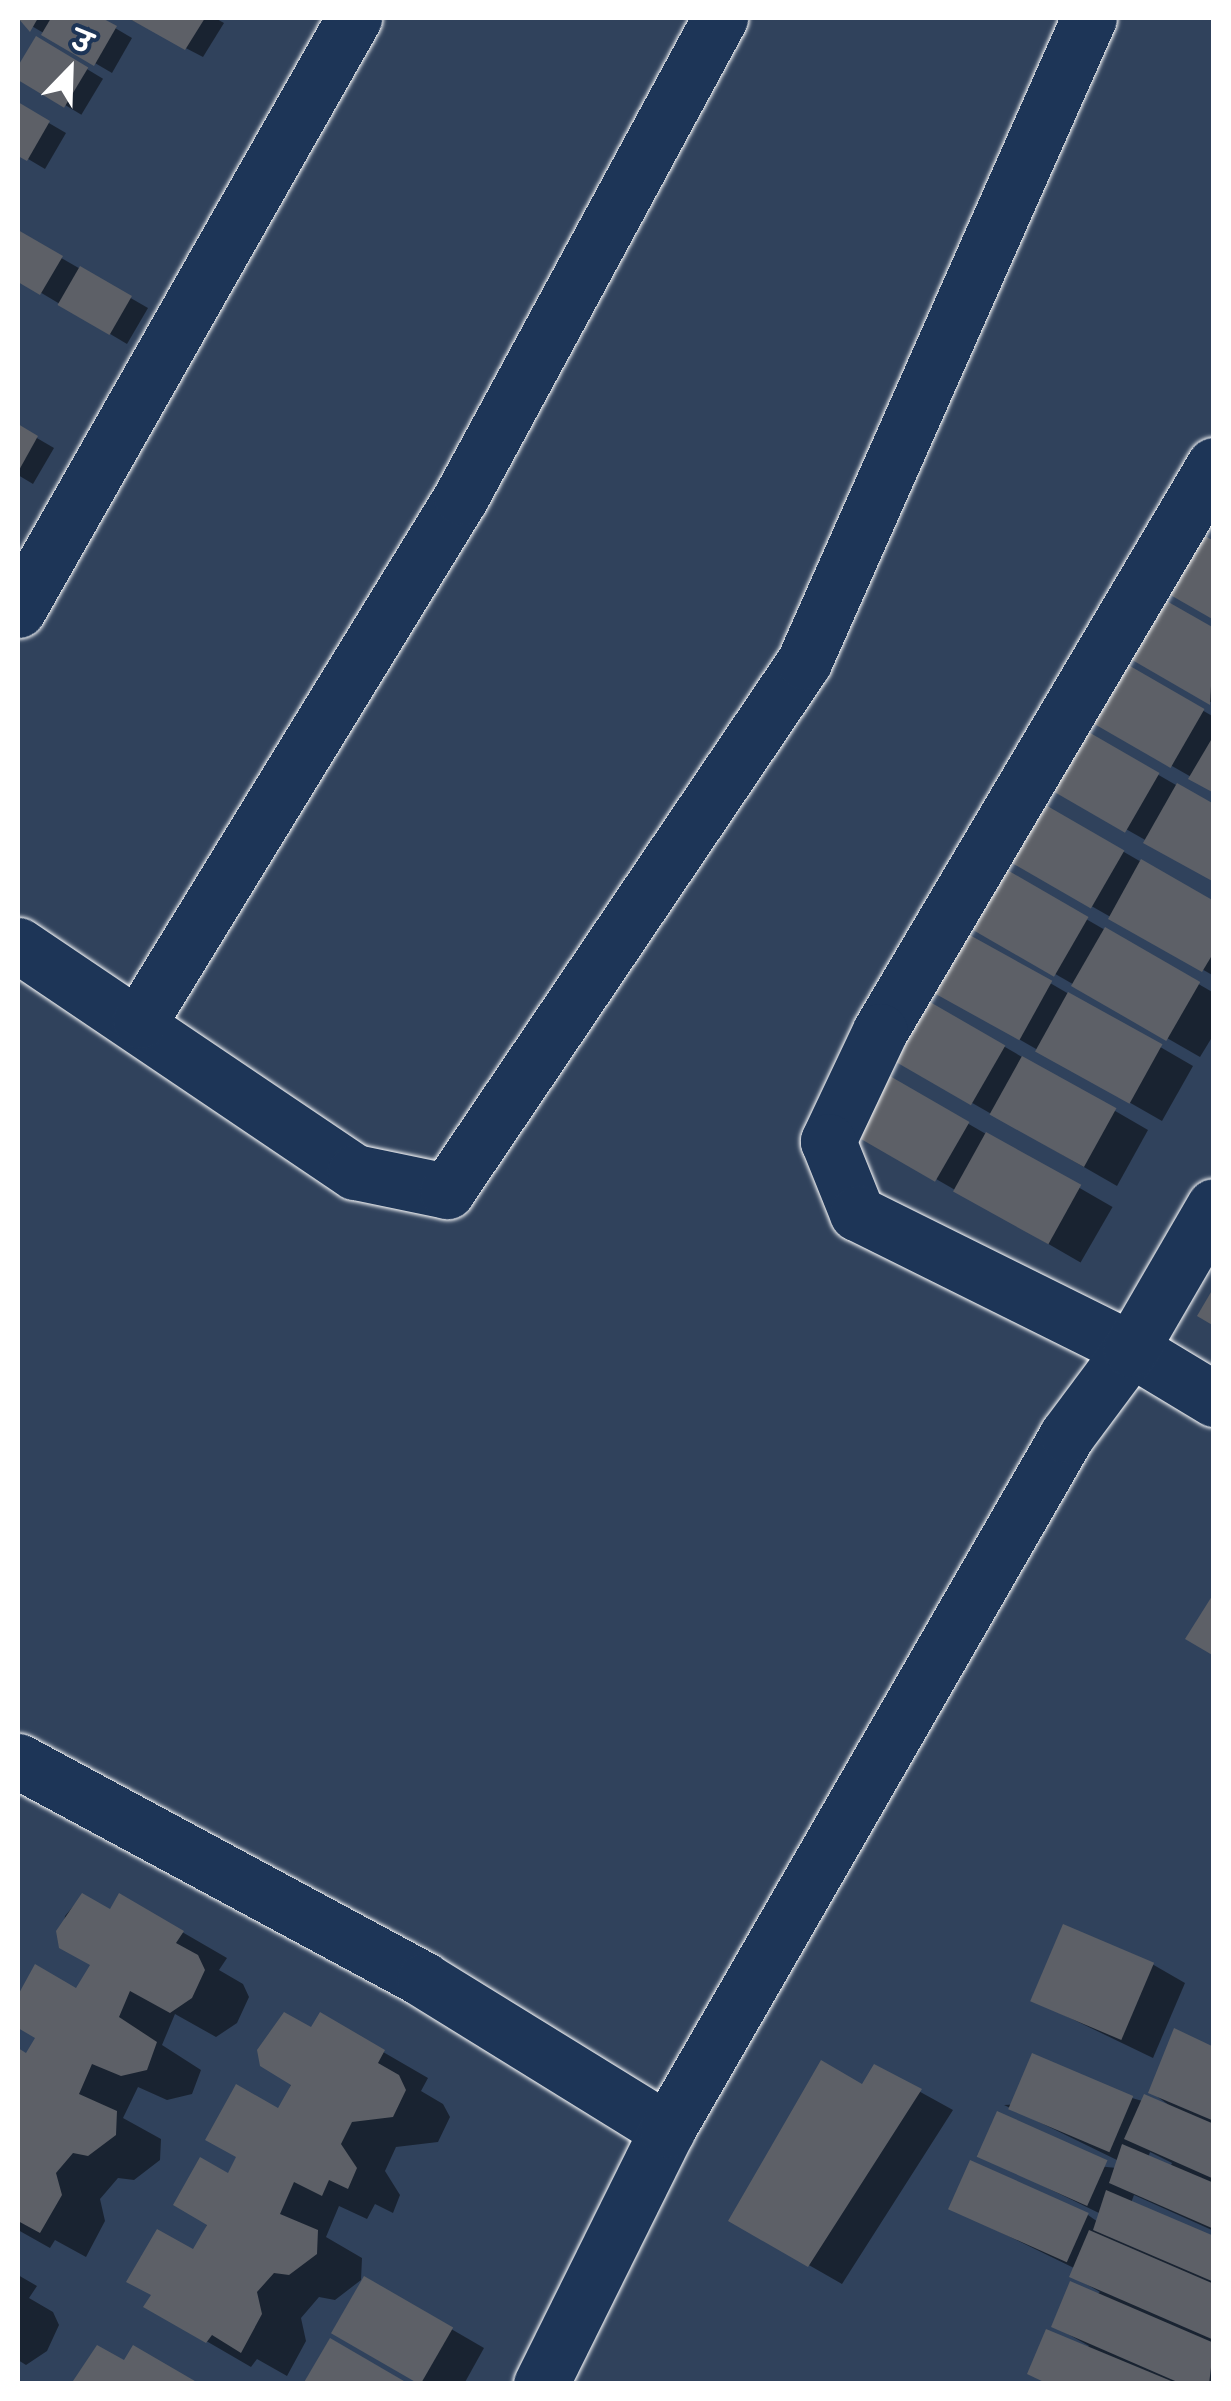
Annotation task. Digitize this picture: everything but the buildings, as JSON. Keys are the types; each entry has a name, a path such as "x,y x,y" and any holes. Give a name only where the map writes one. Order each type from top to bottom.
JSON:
{"street":[{"path":"18,610 354,18"},
{"path":"140,1021 462,496 720,18"},
{"path":"18,944 140,1021 354,1172 447,1191 804,662 1089,18"},
{"path":"1214,465 880,1031 828,1141 856,1213 1131,1349 1214,1399"},
{"path":"541,2384 667,2130 1068,1434 1131,1349 1214,1206"},
{"path":"18,1761 424,1980 667,2130"}]}
